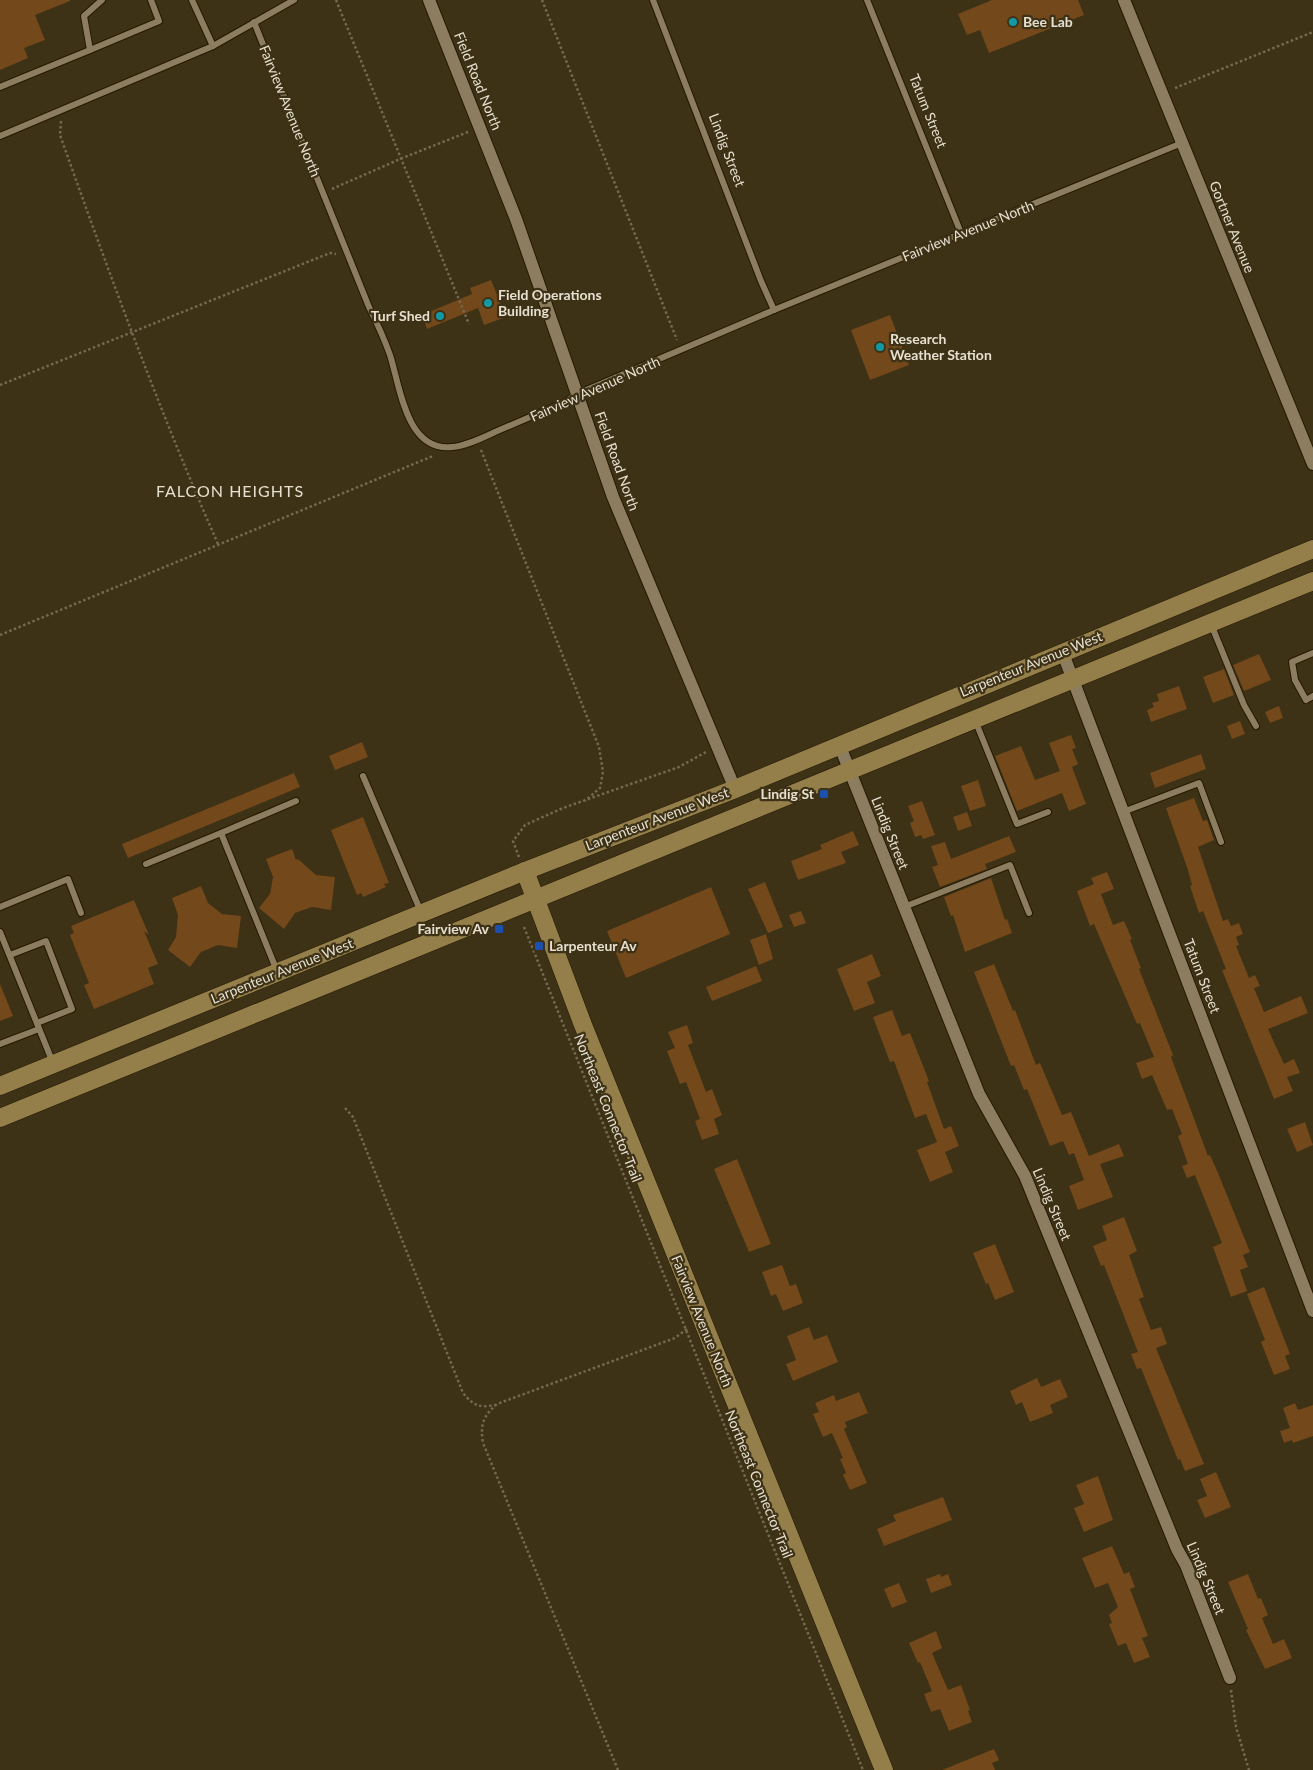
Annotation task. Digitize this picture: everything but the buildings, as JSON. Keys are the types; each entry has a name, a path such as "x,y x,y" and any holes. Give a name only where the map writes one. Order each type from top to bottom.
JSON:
{"main road":[{"name":"Larpenteur Avenue West","path":"0,1086 421,913 734,789 1062,651 1313,549"},
{"name":"Larpenteur Avenue West","path":"0,1118 1313,581"},
{"name":"Fairview Avenue North","path":"525,871 701,1319 884,1770"},
{"path":"53,1064 65,1092"}],"street":[{"name":"Field Road North","path":"429,0 516,219 613,497 734,789"},
{"name":"Gortner Avenue","path":"1124,0 1313,464"},
{"name":"Tatum Street","path":"1062,651 1313,1311"},
{"name":"Lindig Street","path":"838,744 979,1094 1025,1176 1177,1549 1186,1565 1230,1678"}],"lane":[{"path":"90,50 84,16 102,0"},
{"path":"0,87 159,21 151,0"},
{"path":"192,0 214,46"},
{"path":"0,136 214,46 294,0"},
{"name":"Lindig Street","path":"653,0 761,281 774,310"},
{"name":"Tatum Street","path":"867,0 961,233"},
{"name":"Fairview Avenue North","path":"254,22 348,256 383,334 406,411 416,430 426,440 439,446 452,448 477,440 565,402 577,394 682,351 774,310 1182,143"},
{"path":"1210,623 1244,705 1256,726"},
{"path":"1313,653 1292,662 1295,680 1306,700 1313,696"},
{"path":"975,719 1017,824 1048,812"},
{"path":"363,776 421,913"},
{"path":"1123,812 1199,783 1221,842"},
{"path":"146,864 296,801"},
{"path":"221,833 277,972"},
{"path":"904,907 1010,865 1029,913"},
{"path":"0,907 68,880 81,913"},
{"path":"0,932 53,1064"},
{"path":"0,1044 72,1009 46,941 10,955"}],"path":[{"path":"336,0 469,324"},
{"path":"542,0 682,351"},
{"path":"1162,94 1313,32"},
{"path":"63,110 60,135 130,333 173,441 218,544"},
{"path":"323,194 400,159 481,127"},
{"path":"0,384 330,253 348,256"},
{"path":"477,440 599,747 603,772 600,788 585,801"},
{"path":"0,635 452,448"},
{"path":"525,871 513,841 524,825 678,767 716,746"},
{"name":"Northeast Connector Trail","path":"524,927 864,1770"},
{"path":"345,1108 353,1117 463,1393 472,1404 482,1407 497,1404 675,1338 701,1319"},
{"path":"497,1404 486,1414 481,1428 483,1443 618,1770"},
{"path":"1230,1678 1236,1727 1248,1770"}],"place":[{"name":"Bee Lab","path":"1013,22"},
{"name":"Field Operations Building","path":"488,303"},
{"name":"Turf Shed","path":"440,316"},
{"name":"Research Weather Station","path":"880,347"},
{"name":"Lindig St","path":"824,794"},
{"name":"Fairview Av","path":"499,929"},
{"name":"Larpenteur Av","path":"539,946"}],"district":[{"name":"FALCON HEIGHTS","path":"230,491"}]}
